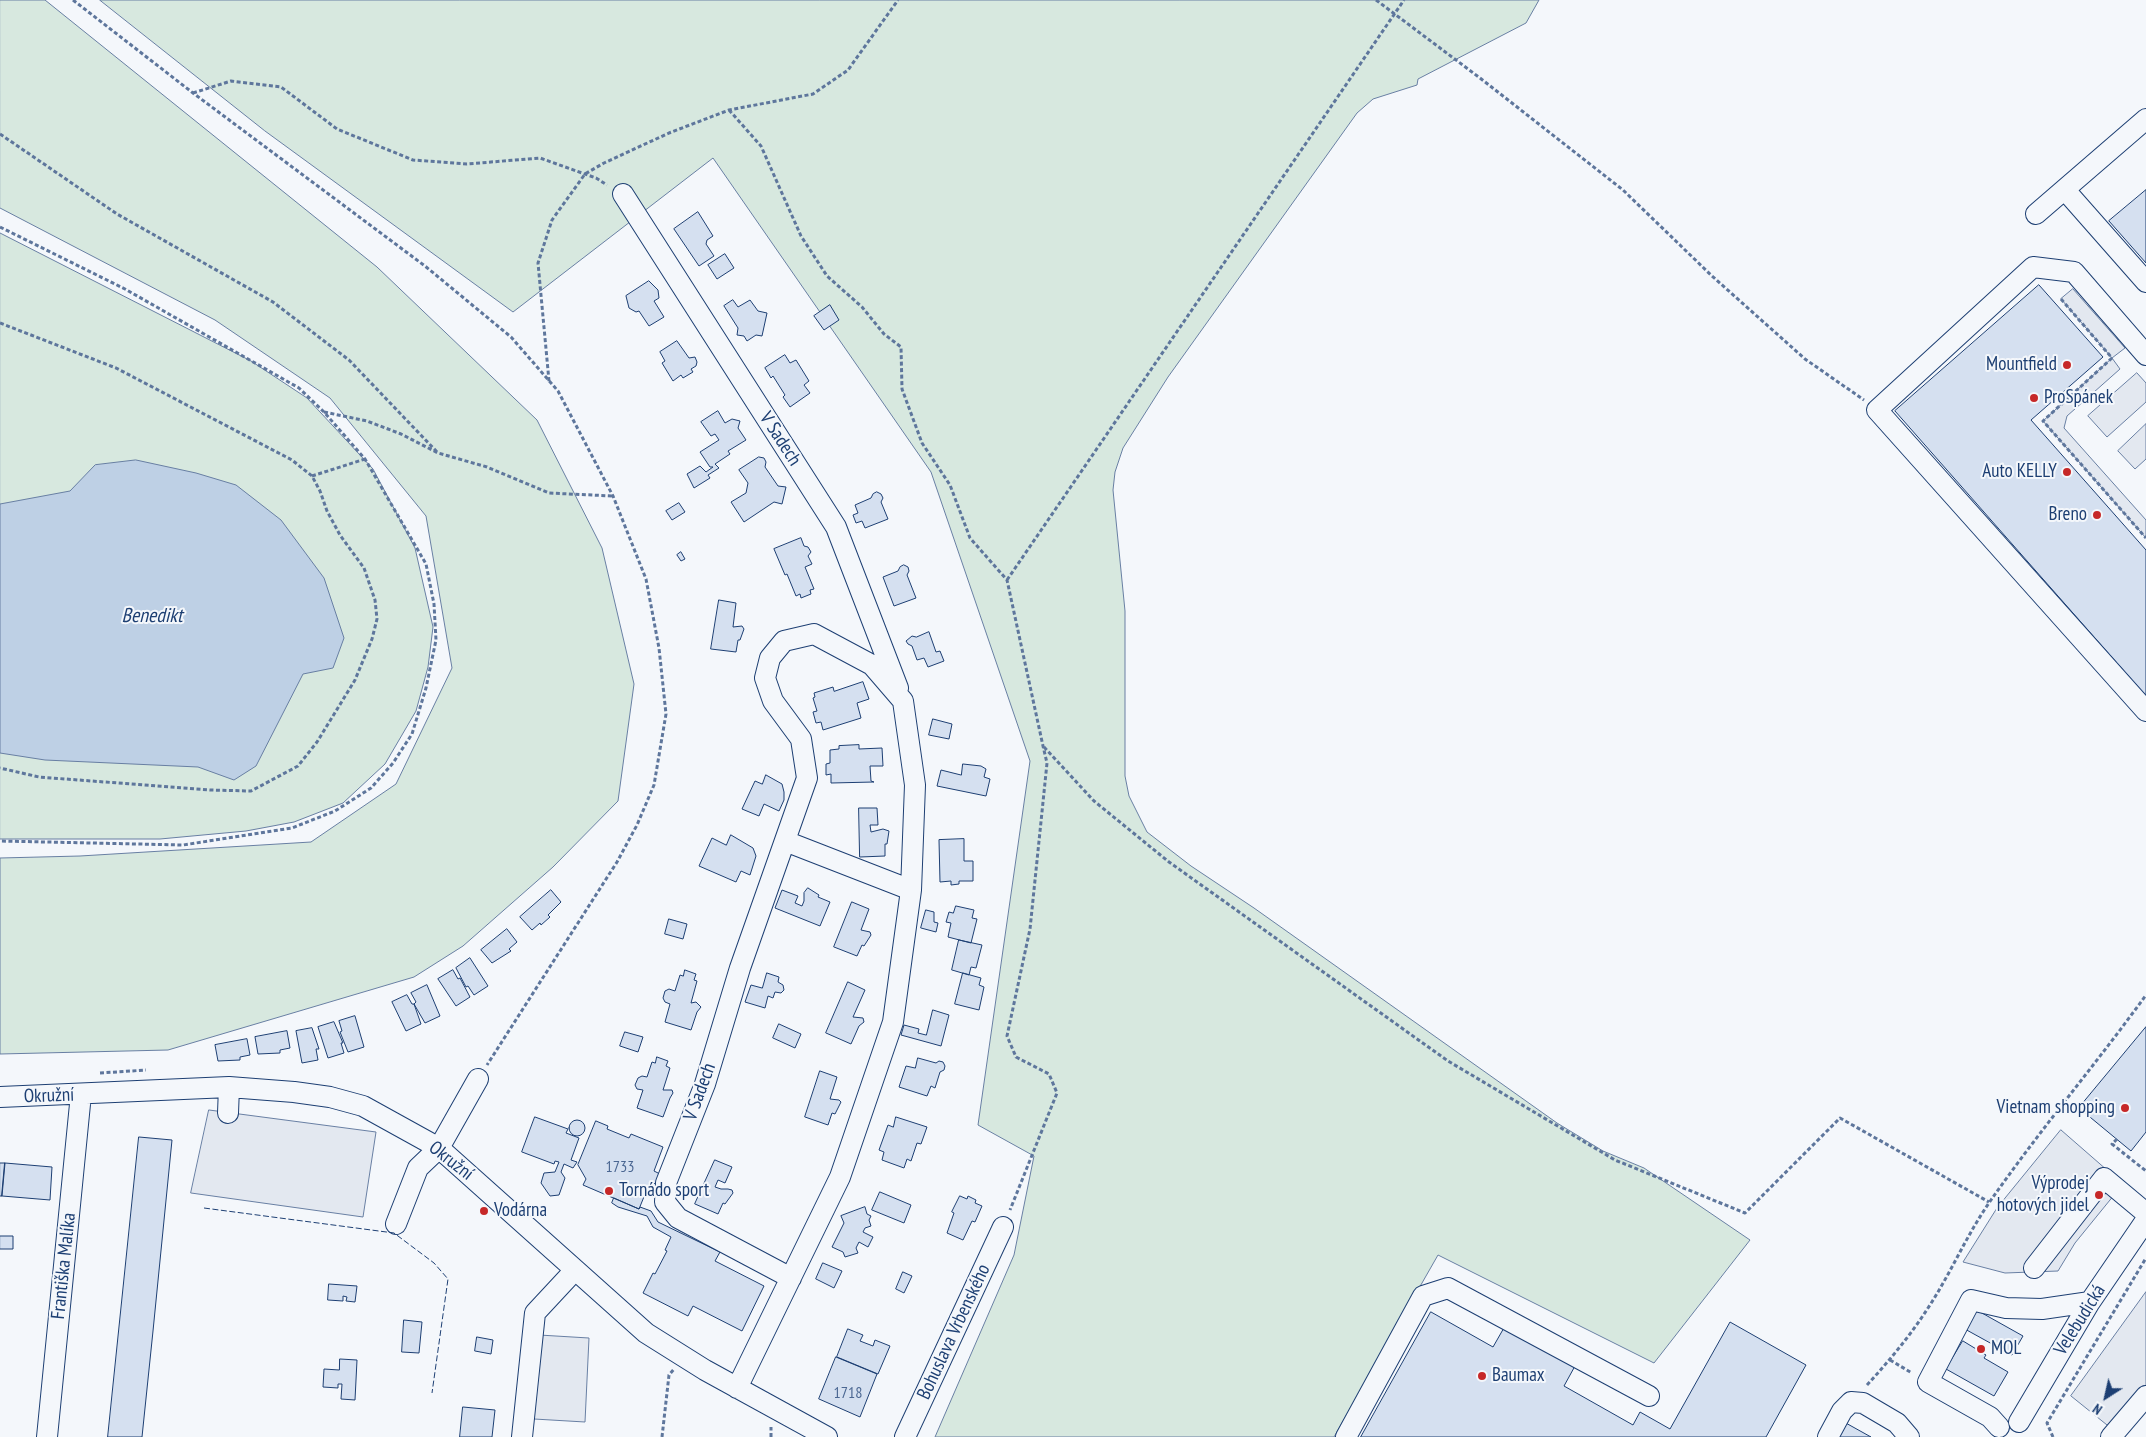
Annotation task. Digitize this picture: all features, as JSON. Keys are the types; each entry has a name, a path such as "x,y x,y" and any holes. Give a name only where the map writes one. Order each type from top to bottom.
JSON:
{"street":[{"path":"2036,214 2146,119"},
{"path":"2065,190 2146,282"},
{"name":"V Sadech","path":"623,194 836,527 904,701 914,785 911,890 893,1022 840,1177 737,1388"},
{"path":"2146,356 2074,272 2033,267 1877,410 2146,711"},
{"name":"V Sadech","path":"790,1278 678,1218 665,1202 666,1183 704,1084 740,968 807,778 802,739 773,701 765,678 770,658 784,641 814,634 872,665 904,701"},
{"path":"785,841 911,890"},
{"path":"396,1224 418,1168 438,1148 478,1079"},
{"path":"228,1113 229,1087"},
{"name":"Okružní","path":"0,1098 229,1087 330,1097 363,1106 438,1148 646,1333 683,1357 827,1437"},
{"name":"Františka Malíka","path":"47,1437 81,1094"},
{"path":"2034,1268 2104,1178 2146,1213"},
{"name":"Velebudická","path":"2024,1430 2090,1302 2146,1220"},
{"name":"Bohuslava Vrbenského","path":"905,1437 1003,1227"},
{"path":"525,1434 535,1313 575,1270"},
{"path":"1346,1437 1423,1296 1448,1288 1649,1396"},
{"path":"2024,1430 2008,1421 1997,1432 1990,1417 1928,1382 1971,1300 2006,1308 2042,1309 2090,1302"},
{"path":"2111,1437 2146,1396"},
{"path":"1828,1437 1842,1411 1851,1402 1863,1403 1897,1423 1909,1437"}],"path":[{"path":"74,0 193,93 425,266 511,337 558,391 613,496 646,579 659,648 666,714 654,785 637,825 617,862 478,1079"},
{"path":"549,381 538,263 552,220 585,174 604,163 669,133 729,110 813,94 848,70 898,0"},
{"path":"1376,0 1623,190 1712,276 1805,358 1877,410"},
{"path":"1007,580 1404,0"},
{"path":"193,93 232,81 281,88 337,129 413,160 467,164 540,158 596,178 623,194"},
{"path":"729,110 761,146 800,236 827,276 862,307 884,334 901,348 902,389 922,443 950,485 970,538 1007,580 1047,762 1030,929 1007,1036 1016,1057 1049,1074 1057,1093 1003,1227"},
{"path":"0,134 117,214 273,302 349,360 438,453"},
{"path":"0,227 125,289 299,388 324,412 366,459 426,564 434,604 436,640 426,688 412,734 393,763 371,788 336,811 292,828 184,845 0,841"},
{"path":"2060,298 2112,358 2043,421 2146,538"},
{"path":"0,324 116,368 292,460 312,476 336,527 364,568 375,600 377,620 372,639 355,680 317,742 298,766 251,791 210,790 39,777 0,768"},
{"path":"324,412 375,424 401,434 438,453 487,467 549,493 613,496"},
{"path":"312,476 366,459"},
{"path":"1043,746 1094,800 1169,862 1448,1061 1614,1160 1745,1213 1840,1118 1989,1202"},
{"path":"1851,1402 1890,1360 1928,1308 1989,1202 2037,1136 2103,1054 2146,995"},
{"path":"2117,1139 2112,1144 2146,1171"},
{"path":"2053,1437 2047,1423 2146,1258"},
{"path":"662,1437 669,1375 683,1357"},
{"path":"1890,1360 1928,1382"}],"shaded area":[{"path":"0,0 45,0 377,267 537,420 602,548 634,684 618,801 553,867 463,946 414,977 168,1050 0,1054 0,858 80,856 311,842 396,784 452,668 426,516 330,398 215,320 0,208"},
{"path":"100,0 1539,0 1526,23 1418,79 1417,85 1373,99 1357,113 1168,377 1123,448 1115,472 1113,490 1125,611 1125,776 1129,796 1147,832 1191,866 1254,908 1557,1123 1603,1151 1644,1168 1750,1240 1654,1363 1438,1255 1334,1437 935,1437 1014,1255 1034,1156 978,1125 1030,761 931,472 713,158 513,312 265,131"},
{"path":"0,233 251,361 307,398 373,469 415,548 433,627 428,667 416,711 385,764 343,803 294,822 246,831 160,839 0,839"},
{"path":"2073,289 2125,348 2112,358 2061,299"},
{"path":"2112,358 2120,369 2067,416 2064,428 2146,520 2146,538 2043,421"},
{"path":"2137,373 2146,383 2146,402 2107,437 2088,416"},
{"path":"2146,424 2146,459 2135,469 2118,451"},
{"path":"209,1110 376,1132 363,1217 191,1193"},
{"path":"2061,1130 2123,1184 2075,1243 2058,1271 2005,1273 1963,1262 1997,1208"},
{"path":"2146,1292 2146,1388 2112,1429 2071,1396"},
{"path":"539,1335 589,1338 585,1422 534,1419"}],"water":[{"name":"Benedikt","path":"136,460 196,473 236,485 281,520 324,578 344,638 333,668 303,674 256,766 234,780 198,767 45,760 0,753 0,504 70,491 95,465"}],"building":[{"path":"2146,190 2146,263 2109,221"},
{"path":"698,212 713,236 707,240 706,244 714,256 699,266 674,229"},
{"path":"725,254 734,268 717,279 708,265"},
{"path":"649,281 658,290 659,298 654,301 664,317 649,326 639,311 636,312 629,308 626,296"},
{"path":"2039,285 2103,357 2031,420 2146,550 2146,696 1895,411"},
{"path":"733,300 738,307 750,300 758,311 767,313 762,336 756,335 747,341 744,336 737,335 738,328 724,306"},
{"path":"830,305 839,320 824,330 814,316"},
{"path":"677,341 689,358 695,357 697,362 696,366 691,369 693,372 683,378 681,375 673,381 662,363 665,361 660,352"},
{"path":"785,355 790,363 796,360 809,381 804,385 810,393 790,407 773,376 771,378 765,368"},
{"path":"718,411 725,423 732,419 740,421 738,428 746,440 728,451 730,454 715,464 719,468 708,475 710,478 694,488 687,474 700,466 706,472 713,467 710,467 700,452 719,440 715,434 711,436 701,422"},
{"path":"759,457 764,458 766,462 765,467 778,486 786,487 782,504 774,502 744,522 731,502 746,493 748,483 739,470"},
{"path":"877,492 883,498 881,502 888,519 865,528 862,521 856,523 853,515 858,513 855,505 871,498"},
{"path":"679,503 685,512 672,520 666,511"},
{"path":"801,538 804,546 808,547 811,552 808,556 812,564 805,567 814,589 810,590 811,594 801,598 800,594 796,596 774,549"},
{"path":"681,552 685,559 681,561 677,555"},
{"path":"904,565 908,567 907,575 916,598 894,606 883,577 898,571"},
{"path":"719,600 736,603 733,627 742,626 744,629 740,640 738,640 736,652 711,649"},
{"path":"929,632 936,652 940,651 944,661 928,667 924,658 917,660 912,646 906,641 912,636 916,637"},
{"path":"863,682 869,699 857,703 861,718 823,730 821,722 816,723 813,712 817,711 813,698 815,697 814,693 833,687 834,691"},
{"path":"933,719 952,724 949,739 929,735"},
{"path":"859,745 859,749 882,748 883,766 870,766 871,781 874,782 831,783 831,774 826,775 826,764 830,763 830,750 839,749 839,746"},
{"path":"963,764 981,766 986,769 984,777 990,779 986,796 937,786 941,770 961,775"},
{"path":"766,775 782,784 784,800 779,811 764,804 759,816 742,809 755,781 762,784"},
{"path":"859,808 877,808 878,825 870,825 871,832 883,829 889,831 887,844 885,844 885,856 860,857"},
{"path":"731,835 753,848 756,856 750,875 741,871 736,882 699,866 712,838 726,845"},
{"path":"964,839 964,861 973,861 973,881 959,881 959,884 951,885 951,881 940,882 939,840"},
{"path":"808,888 819,895 818,897 830,902 820,926 775,908 782,890 798,896 795,903 802,906 804,893"},
{"path":"551,890 561,902 548,915 550,917 532,930 520,917"},
{"path":"852,902 869,909 861,930 870,932 871,935 864,946 862,945 857,956 834,947"},
{"path":"956,906 974,910 972,918 977,919 971,943 948,937 951,923 946,922 949,912 953,913"},
{"path":"926,910 934,912 934,922 938,923 936,932 921,928"},
{"path":"669,919 687,924 683,939 665,934"},
{"path":"507,929 517,942 509,949 511,951 492,963 481,950"},
{"path":"959,940 982,945 976,968 971,967 969,975 952,970"},
{"path":"470,958 488,986 474,995 468,986 466,987 456,968"},
{"path":"453,970 458,979 460,978 470,997 456,1006 438,979"},
{"path":"685,970 696,974 694,980 697,981 691,1003 696,1002 701,1007 697,1012 691,1030 665,1022 670,1004 665,1002 663,998 665,991 669,989 675,991 680,975 683,976"},
{"path":"767,973 779,977 778,982 783,985 784,990 781,993 775,992 773,998 768,996 765,1008 745,1002 751,985 762,988"},
{"path":"963,973 981,978 979,985 984,987 979,1010 955,1004"},
{"path":"848,982 865,990 853,1017 863,1018 864,1022 859,1026 851,1044 826,1033"},
{"path":"427,985 440,1016 425,1023 414,1004 416,1002 411,993"},
{"path":"407,995 412,1004 414,1004 421,1024 406,1031 392,1002"},
{"path":"933,1010 949,1015 941,1046 901,1035 904,1025 919,1029 918,1033 926,1035"},
{"path":"355,1016 364,1047 348,1052 340,1032 342,1031 339,1021"},
{"path":"334,1022 343,1043 341,1043 344,1053 328,1058 318,1027"},
{"path":"779,1024 801,1034 795,1048 773,1038"},
{"path":"2146,1027 2146,1132 2131,1151 2079,1108"},
{"path":"312,1028 319,1049 316,1049 318,1060 302,1063 296,1031"},
{"path":"287,1031 290,1048 280,1050 280,1053 258,1054 255,1037"},
{"path":"625,1032 643,1037 638,1052 620,1046"},
{"path":"247,1039 250,1055 240,1057 240,1060 218,1061 215,1045"},
{"path":"657,1057 668,1061 666,1066 670,1068 663,1090 672,1090 673,1093 663,1117 637,1108 643,1090 637,1089 635,1085 638,1078 642,1076 647,1077 652,1062 655,1063"},
{"path":"918,1058 936,1063 939,1061 943,1062 945,1066 944,1070 940,1072 935,1088 931,1086 927,1096 899,1087 906,1066 915,1068"},
{"path":"820,1071 837,1077 830,1099 841,1102 835,1114 832,1113 828,1125 805,1117"},
{"path":"535,1117 568,1129 566,1133 579,1138 571,1160 577,1162 573,1168 564,1164 561,1172 565,1178 559,1195 550,1196 541,1183 544,1173 555,1172 559,1162 555,1161 554,1164 522,1152"},
{"path":"896,1117 927,1127 921,1144 917,1143 911,1161 907,1159 904,1168 882,1160 884,1152 879,1150 888,1125 893,1127"},
{"path":"574,1120 580,1120 585,1125 583,1134 574,1136 569,1131 569,1125"},
{"path":"596,1121 608,1126 607,1129 629,1138 631,1134 663,1147 654,1171 660,1174 656,1184 650,1182 639,1209 583,1185 586,1179 578,1165"},
{"path":"139,1137 172,1140 153,1331 142,1437 108,1437"},
{"path":"715,1160 732,1167 725,1183 718,1180 715,1187 732,1190 733,1193 725,1204 723,1203 718,1214 695,1204"},
{"path":"0,1163 5,1163 2,1196 0,1196"},
{"path":"5,1163 52,1167 50,1200 2,1196"},
{"path":"880,1192 911,1205 904,1223 872,1210"},
{"path":"960,1196 967,1199 968,1196 976,1200 975,1203 982,1206 975,1222 972,1221 963,1240 947,1233 954,1213 952,1212"},
{"path":"614,1198 639,1209 640,1207 651,1211 658,1222 720,1252 715,1261 764,1286 742,1331 693,1306 688,1316 643,1293 667,1251 665,1250 671,1237 653,1227 647,1216 618,1207 612,1203"},
{"path":"865,1207 867,1214 871,1216 869,1220 871,1226 865,1228 863,1232 873,1237 868,1247 859,1242 856,1248 858,1253 845,1257 843,1252 832,1247 844,1223 841,1216"},
{"path":"0,1236 13,1236 13,1249 0,1249"},
{"path":"823,1263 842,1271 834,1288 816,1279"},
{"path":"903,1272 912,1276 904,1293 896,1289"},
{"path":"329,1284 357,1286 355,1302 346,1301 347,1297 343,1296 343,1301 328,1300"},
{"path":"1973,1308 2023,1336 2012,1355 1963,1328"},
{"name":"Baumax","path":"1431,1312 1493,1347 1505,1326 1575,1366 1564,1386 1633,1425 1640,1412 1670,1429 1730,1322 1806,1365 1766,1437 1361,1437"},
{"path":"404,1320 422,1322 419,1353 402,1352"},
{"path":"848,1329 863,1335 860,1341 873,1346 875,1340 890,1346 878,1374 837,1357"},
{"path":"477,1337 493,1340 491,1354 475,1351"},
{"path":"1963,1341 1986,1355 1984,1358 2008,1372 1994,1396 1946,1369"},
{"path":"836,1357 877,1374 860,1417 819,1399"},
{"path":"340,1359 357,1360 355,1400 341,1399 342,1384 338,1384 338,1388 323,1387 324,1369 339,1370"},
{"path":"463,1407 495,1410 492,1437 460,1437"},
{"path":"1844,1422 1871,1437 1833,1437"}],"fence":[{"path":"204,1208 394,1233 434,1263 448,1279 432,1393"}],"place":[{"name":"Mountfield","path":"2067,365"},
{"name":"ProSpánek","path":"2034,398"},
{"name":"Auto KELLY","path":"2067,472"},
{"name":"Breno","path":"2097,515"},
{"name":"Vietnam shopping","path":"2125,1108"},
{"name":"Tornádo sport","path":"609,1191"},
{"name":"Výprodej hotových jidel","path":"2099,1195"},
{"name":"Vodárna","path":"484,1211"},
{"name":"MOL","path":"1981,1349"},
{"name":"Baumax","path":"1482,1376"}]}
